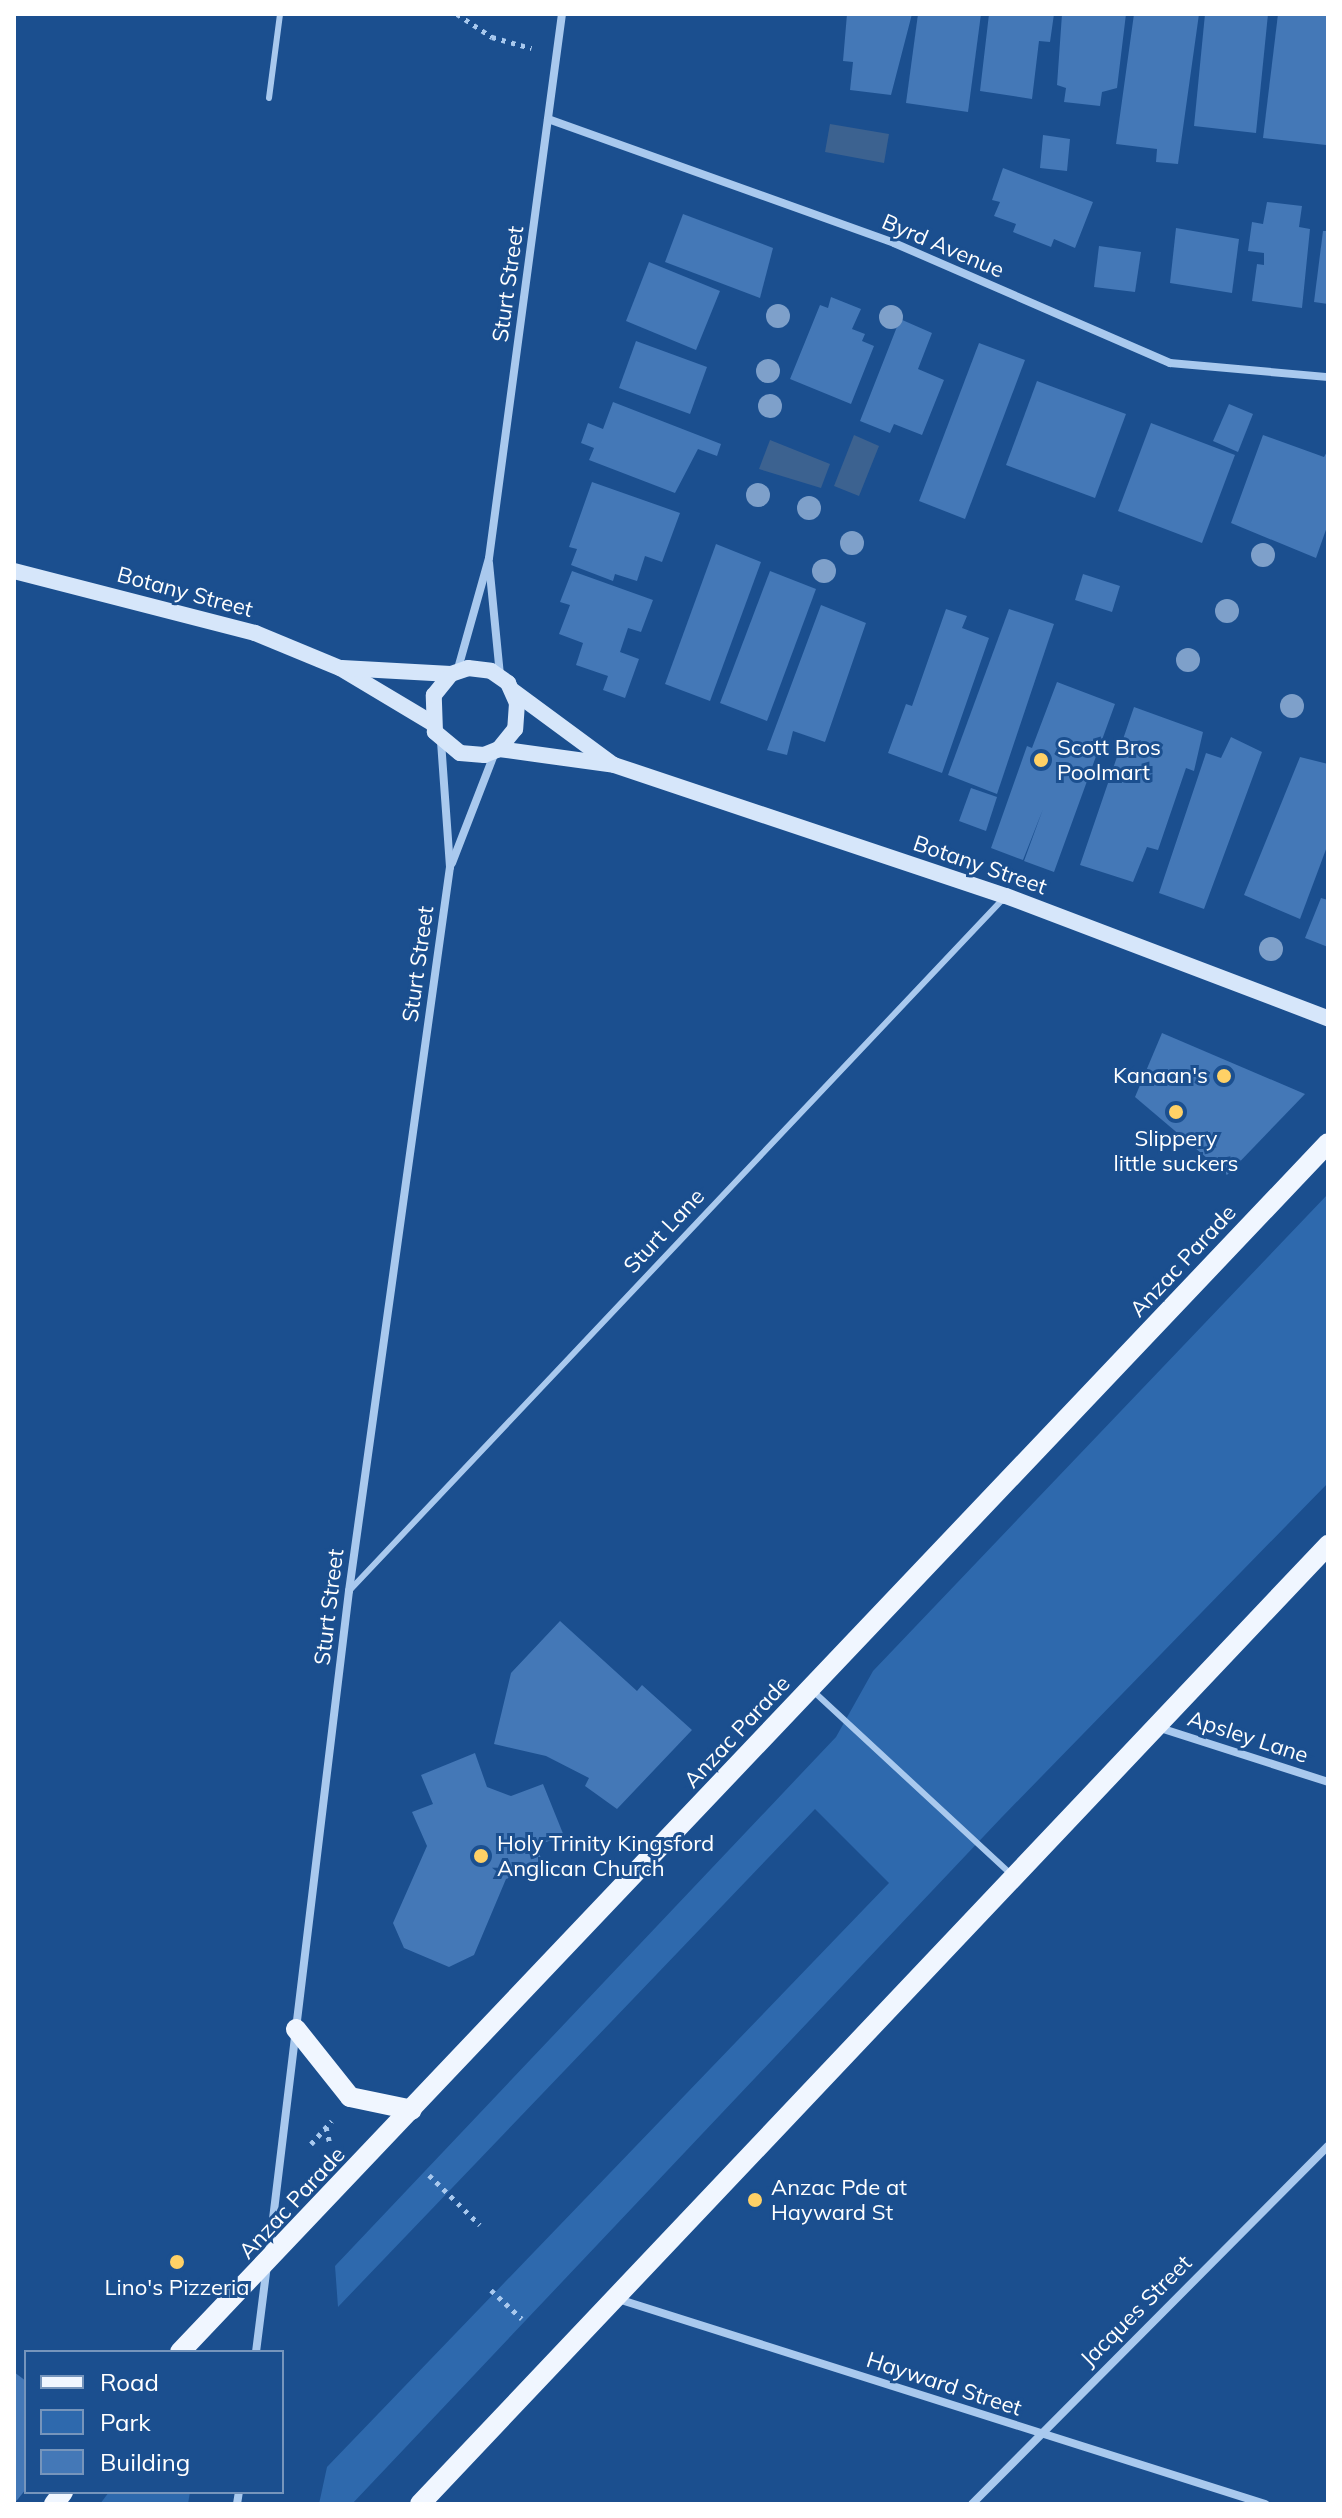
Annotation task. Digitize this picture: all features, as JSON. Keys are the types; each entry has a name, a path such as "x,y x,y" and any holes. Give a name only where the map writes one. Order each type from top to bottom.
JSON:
{"main road":[{"name":"Anzac Parade","path":"182,2350 267,2266 1328,1143"},
{"path":"420,2504 1012,1875 1328,1545"},
{"path":"296,2029 350,2097 412,2110"}],"street":[{"name":"Sturt Street","path":"454,673 489,558 562,14"},
{"name":"Byrd Avenue","path":"548,119 894,243 1170,363 1328,377"},
{"name":"Sturt Street","path":"489,558 500,676"},
{"name":"Botany Street","path":"14,571 193,614 340,668 432,723"},
{"name":"Botany Street","path":"340,668 454,673"},
{"path":"479,668 500,676 513,691 518,717 497,750 472,756 441,740 432,723 434,695 454,673 479,668"},
{"name":"Botany Street","path":"513,691 614,765"},
{"name":"Sturt Street","path":"256,2350 349,1591 450,867 441,740"},
{"name":"Sturt Street","path":"450,867 497,750"},
{"name":"Botany Street","path":"497,750 614,765 1006,896 1328,1018"},
{"name":"Apsley Lane","path":"1157,1727 1328,1782"},
{"name":"Jacques Street","path":"972,2504 1039,2433 1328,2146"},
{"name":"Hayward Street","path":"612,2298 1265,2504"}],"lane":[{"path":"269,98 280,14"},
{"name":"Sturt Lane","path":"349,1591 1006,896"},
{"path":"811,1688 1012,1875"}],"path":[{"path":"457,14 492,37 556,55"},
{"path":"311,2144 341,2112"},
{"path":"326,2127 330,2144"},
{"path":"429,2175 480,2225"},
{"path":"491,2290 522,2319"}],"green space":[{"path":"1328,1194 1328,1483 1002,1817 352,2504 319,2504 327,2467 889,1883 815,1809 338,2307 335,2266 836,1737 873,1671"},
{"path":"108,2494 190,2494 188,2504 100,2504"}],"shaded area":[{"path":"830,124 889,134 884,163 825,152"},
{"path":"854,435 879,446 859,496 834,486"},
{"path":"770,440 830,464 821,488 759,469"}],"building":[{"path":"847,14 912,14 891,95 850,90 853,62 843,61"},
{"path":"918,14 981,14 968,112 906,103"},
{"path":"989,14 1054,14 1050,42 1039,41 1032,99 980,91"},
{"path":"1062,14 1126,14 1117,88 1102,92 1100,106 1064,102 1066,88 1057,85"},
{"path":"1134,14 1199,14 1178,164 1156,162 1157,149 1116,144"},
{"path":"1205,14 1268,14 1256,133 1194,126"},
{"path":"1278,14 1328,14 1326,145 1263,138"},
{"path":"1043,135 1070,139 1067,171 1040,168"},
{"path":"1003,168 1093,202 1075,248 1054,239 1051,247 1013,232 1016,224 994,216 1000,202 992,200"},
{"path":"1267,202 1302,206 1299,227 1310,229 1302,308 1252,301 1257,264 1264,265 1264,253 1248,251 1252,222 1263,224"},
{"path":"683,214 773,248 760,298 665,262"},
{"path":"1176,228 1239,239 1232,293 1170,283"},
{"path":"1323,231 1328,231 1328,304 1314,302"},
{"path":"1099,246 1141,252 1135,292 1094,287"},
{"path":"649,262 720,291 696,350 626,321"},
{"path":"831,297 861,309 852,329 865,334 862,341 874,346 851,404 790,379 820,305 828,308"},
{"path":"900,319 932,333 918,369 944,380 922,435 894,424 890,433 860,421"},
{"path":"636,341 707,367 690,414 619,388"},
{"path":"979,343 1025,360 965,519 919,501"},
{"path":"1037,381 1126,414 1095,498 1006,465"},
{"path":"613,402 721,444 717,456 698,449 675,493 589,460 594,448 581,443 588,423 603,429"},
{"path":"1229,404 1253,414 1238,452 1213,441"},
{"path":"1151,423 1235,455 1202,543 1118,511"},
{"path":"1263,435 1324,457 1328,450 1328,524 1316,558 1231,523"},
{"path":"592,482 680,513 662,562 645,556 637,581 615,574 613,581 571,565 577,549 569,547"},
{"path":"716,544 761,562 710,701 665,684"},
{"path":"572,571 653,600 641,632 628,628 620,652 639,659 625,698 603,690 608,676 576,665 583,643 559,634 570,605 560,602"},
{"path":"770,571 816,589 767,721 720,703"},
{"path":"1083,574 1120,586 1112,612 1075,600"},
{"path":"821,605 866,623 825,742 793,731 787,755 767,750"},
{"path":"946,609 967,616 962,628 989,638 942,773 888,753 906,704 912,706"},
{"path":"1009,609 1054,624 997,794 948,775"},
{"path":"1057,682 1115,704 1054,872 1024,861 1043,809 1023,860 991,848 1027,746 1032,748"},
{"path":"1134,707 1203,732 1194,771 1186,768 1158,850 1147,847 1133,882 1080,865"},
{"path":"1231,737 1262,752 1204,909 1159,893 1206,753 1221,758"},
{"path":"1300,757 1328,764 1328,844 1300,919 1244,895"},
{"path":"971,788 997,797 986,831 959,821"},
{"path":"1321,898 1328,900 1328,947 1305,938"},
{"path":"1162,1033 1305,1094 1227,1175 1135,1097"},
{"path":"560,1621 637,1691 642,1685 692,1730 617,1809 585,1786 589,1778 546,1756 494,1744 511,1673"},
{"name":"Holy Trinity Kingsford Anglican Church","path":"475,1753 487,1787 511,1796 543,1784 564,1836 537,1845 543,1866 506,1879 474,1955 449,1967 404,1948 393,1923 427,1846 412,1812 433,1804 421,1775"},
{"path":"14,2372 24,2380 24,2492 14,2504"}],"place":[{"name":"Scott Bros Poolmart","path":"1041,760"},
{"name":"Kanaan's","path":"1224,1076"},
{"name":"Slippery little suckers","path":"1176,1112"},
{"name":"Holy Trinity Kingsford Anglican Church","path":"481,1856"},
{"name":"Anzac Pde at Hayward St","path":"755,2200"},
{"name":"Lino's Pizzeria","path":"177,2262"}]}
